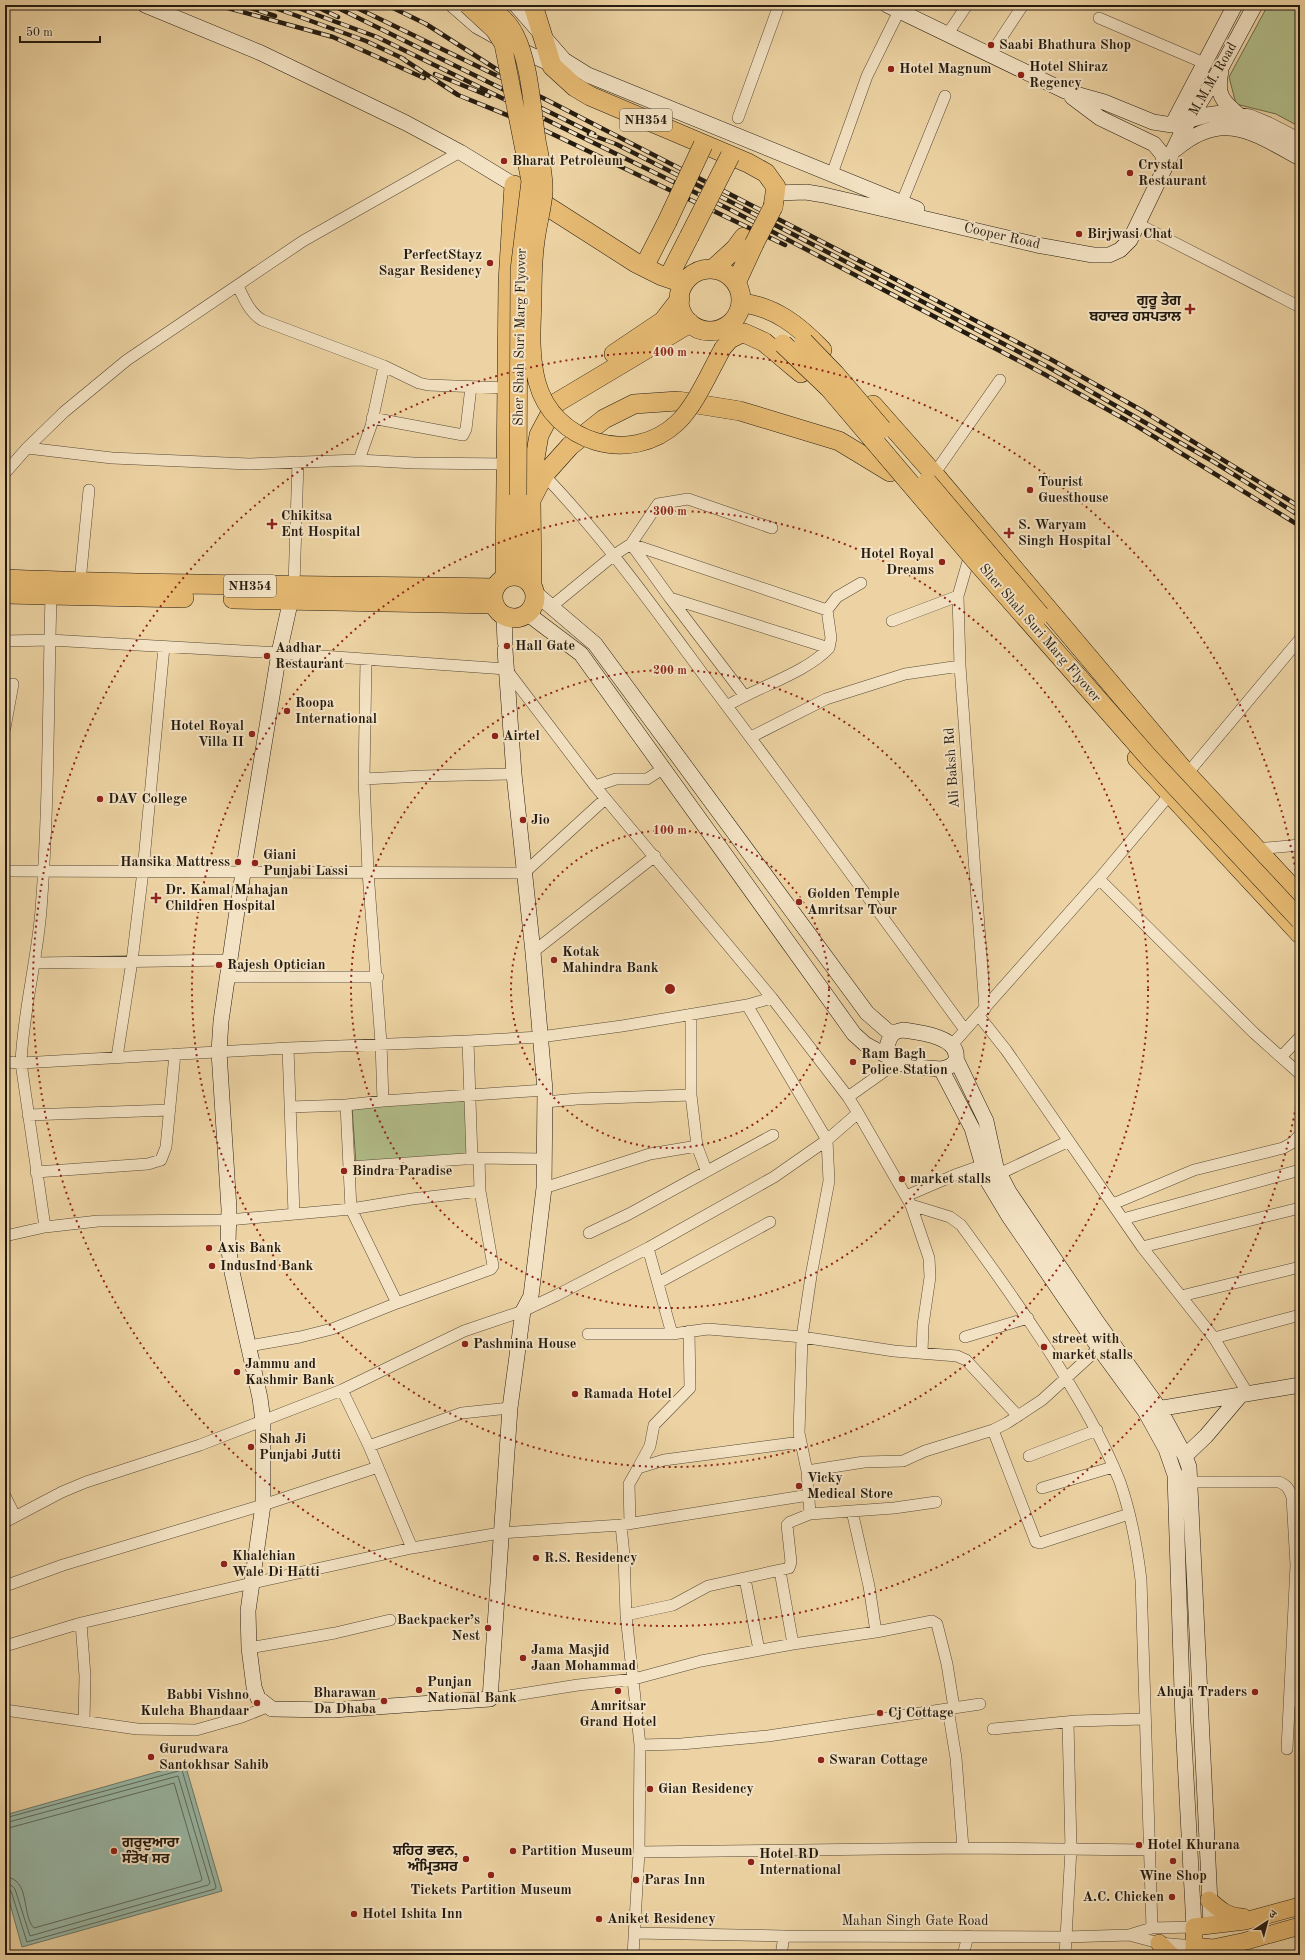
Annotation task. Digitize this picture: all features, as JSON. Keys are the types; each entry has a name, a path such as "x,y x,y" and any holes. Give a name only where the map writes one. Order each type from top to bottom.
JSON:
{"highway":[{"name":"NH354","path":"533,5 551,65 560,76 590,96 748,163 766,173 766,191 771,201 749,240 736,283"},
{"path":"644,267 704,145"},
{"path":"713,269 730,276 736,283 741,295 741,303 735,318 719,330 709,331 698,329 683,315 677,287 690,236 730,156"},
{"path":"533,589 528,581 503,593 507,463 508,282 514,185 677,287"},
{"name":"NH354","path":"508,381 553,391 612,356 663,322 677,287 693,274 704,269 713,269 735,249 749,240"},
{"path":"741,303 767,309 786,319 819,347 934,474 1187,774 1300,896"},
{"name":"Sher Shah Suri Marg Flyover","path":"767,309 804,342 860,404 1158,752 1300,906"},
{"path":"539,469 538,435 556,403 690,323"},
{"name":"Sher Shah Suri Marg Flyover","path":"744,333 753,332 766,335 783,344 830,389 976,561 1151,760 1300,920"},
{"path":"744,333 764,342 801,373 890,472 966,563 1170,796 1300,934"},
{"path":"528,614 533,607 535,600 524,498 539,469 604,419 634,404 678,401 740,411 839,442 890,472"},
{"name":"NH354","path":"5,579 244,586 293,592"},
{"name":"NH354","path":"5,594 51,596 293,592 503,593 516,619 528,614"}],"main road":[{"path":"145,5 261,53 406,123 460,152 514,185"},
{"path":"453,5 477,26 509,45 551,65"},
{"name":"Sher Shah Suri Marg Flyover","path":"467,5 494,30 503,44 530,181 519,270 524,498 503,593"},
{"name":"Sher Shah Suri Marg Flyover","path":"488,5 500,15 514,33 523,54 544,181 534,268 533,350 537,383 543,399 551,412 577,434 595,442 612,446 630,445 649,441 665,433 686,413 723,348 730,340 744,333"},
{"path":"516,5 564,60 588,75 961,226"},
{"name":"M.M.M. Road","path":"1172,125 1235,5"},
{"name":"M.M.M. Road","path":"1172,153 1255,5"},
{"path":"896,7 947,35 1065,91 1104,102 1153,122 1172,125 1221,113 1250,117 1269,124 1300,141"},
{"path":"1221,68 1218,85 1220,96 1228,106 1240,116"},
{"path":"1065,91 1100,118 1154,144 1163,155 1164,162 1162,173"},
{"path":"1172,153 1199,132 1214,128 1233,128 1250,131 1300,158"},
{"name":"Cooper Road","path":"771,201 806,192 961,226 1037,245 1093,255 1109,255 1120,250 1130,240 1172,153"},
{"path":"533,589 595,644 867,1012 891,1034"},
{"path":"293,592 279,653 230,960 221,1021 219,1052 232,1272 263,1421 263,1505 248,1611 249,1648 254,1687 258,1698 272,1709 333,1710 490,1698 500,1533 510,1408 523,1310 531,1296 544,1188 545,1096 533,952 514,774 506,669 503,593"},
{"path":"528,614 581,654 854,1034 864,1044 893,1060 941,1069 948,1068 954,1053"},
{"path":"893,1060 887,1046 891,1034 902,1030 938,1036 954,1053 986,1121 992,1167 987,1180 1008,1216 1099,1348 1152,1409 1172,1462 1175,1476 1183,1721 1194,1950 1213,1952 1300,1926"},
{"path":"941,1069 992,1167 1088,1309 1152,1409 1185,1456 1190,1482 1209,1900 1213,1952"},
{"path":"1152,1409 1244,1395 1300,1384"},
{"path":"1185,1456 1244,1395"},
{"path":"1209,1900 1221,1911 1234,1917 1260,1917"},
{"path":"1194,1927 1245,1921 1300,1906"},
{"path":"1236,1955 1246,1941"}],"street":[{"path":"738,118 779,5"},
{"path":"947,35 967,5"},
{"path":"990,56 1023,5"},
{"path":"832,174 867,76 896,7"},
{"path":"1099,18 1204,63"},
{"path":"902,202 945,96"},
{"path":"5,473 27,448 64,412 127,360 303,241 460,152"},
{"path":"1138,224 1300,307"},
{"path":"238,286 248,306 254,314 262,320 384,366 419,383 471,387 508,381"},
{"path":"359,460 366,442 384,366"},
{"path":"934,474 1000,380"},
{"path":"372,418 463,435 466,429 471,387"},
{"path":"27,448 112,458 249,464 359,460 414,463 507,463 539,469 575,507 614,555 751,737 965,1030"},
{"path":"293,592 298,462"},
{"path":"80,582 89,490"},
{"path":"552,606 614,555 631,544 658,504 688,499 772,528"},
{"name":"Ali Baksh Rd","path":"980,528 966,563 958,596 960,666 982,1012"},
{"path":"631,544 744,695"},
{"path":"631,544 827,610"},
{"path":"727,706 744,695 815,662 829,648 831,638 827,610 836,597 861,583"},
{"path":"44,1227 21,1063 22,1044 35,963 43,870 48,764 51,596"},
{"path":"892,621 958,596"},
{"path":"670,598 829,648"},
{"path":"954,1053 965,1030 1099,879 1300,639"},
{"path":"5,641 50,640 279,653 506,669 605,799 655,856 772,998 848,1097 858,1113 908,1201 931,1268 923,1325 922,1353"},
{"path":"116,1057 132,961 143,871 164,647"},
{"path":"366,660 364,779 368,872 378,977 382,1101"},
{"path":"751,737 834,697 905,674 960,666"},
{"path":"5,728 13,684"},
{"path":"595,786 616,779 647,779 664,768"},
{"path":"364,779 514,774"},
{"path":"5,871 524,873 605,799"},
{"path":"1256,849 1300,845"},
{"path":"533,952 655,856"},
{"path":"1099,879 1254,1033 1300,1074"},
{"path":"35,963 230,960"},
{"path":"228,977 378,977"},
{"path":"5,1062 21,1063 381,1043 468,1042 540,1037 747,1005 772,998"},
{"path":"747,1005 827,1140 829,1181 811,1276 802,1337 799,1419 801,1442 807,1471 810,1514"},
{"path":"982,1012 1006,1050 1142,1247 1214,1338 1244,1395"},
{"path":"691,1014 691,1095 697,1146 706,1170"},
{"path":"1281,1057 1300,1037"},
{"path":"248,1346 300,1337 332,1329 397,1303 492,1270 493,1266 480,1191 469,1096 468,1042"},
{"path":"288,1048 294,1214"},
{"path":"36,1172 155,1163 161,1160 165,1154 175,1054"},
{"path":"848,1097 893,1060"},
{"path":"290,1107 346,1105 382,1101 469,1096 545,1096 577,1099 691,1095"},
{"path":"346,1105 351,1208 397,1303"},
{"path":"28,1115 170,1110"},
{"path":"5,1522 45,1499 86,1482 200,1445 342,1390 464,1331 523,1310 648,1248 774,1177 827,1140 858,1113"},
{"path":"589,1233 629,1214 706,1170 773,1135"},
{"path":"1113,1204 1194,1170 1283,1148 1292,1143 1300,1135"},
{"path":"908,1201 992,1167 1069,1141"},
{"path":"544,1188 650,1154 697,1146"},
{"path":"350,1167 476,1158 544,1159"},
{"path":"1123,1219 1300,1170"},
{"path":"5,1236 44,1227 98,1221 228,1220 351,1208 480,1191"},
{"path":"908,1201 950,1217 961,1225 1028,1318 1097,1430 1113,1467 1129,1514 1135,1536 1140,1580 1150,1850 1161,1946"},
{"path":"1142,1247 1300,1208"},
{"path":"658,1284 770,1222"},
{"path":"648,1248 672,1334"},
{"path":"1181,1296 1300,1267"},
{"path":"1214,1338 1300,1315"},
{"path":"965,1337 1028,1318"},
{"path":"588,1334 672,1334 708,1329 802,1337 894,1351 963,1358 1018,1416"},
{"path":"633,1955 639,1852 640,1745 626,1615 624,1555 629,1484 650,1446 654,1425 690,1388 689,1331"},
{"path":"807,1471 864,1462 903,1460 925,1451 993,1430 1042,1400 1099,1348"},
{"path":"342,1390 369,1446 412,1548"},
{"path":"369,1446 462,1413 510,1408"},
{"path":"993,1430 1036,1542 1040,1543 1129,1514"},
{"path":"1029,1456 1097,1430"},
{"path":"638,1468 664,1460 801,1442"},
{"path":"5,1586 64,1565 263,1505 378,1467"},
{"path":"1042,1488 1113,1467"},
{"path":"1190,1482 1278,1482 1285,1484 1289,1488 1294,1508 1296,1565 1287,1749"},
{"path":"5,1646 81,1623 252,1583 412,1548 500,1533 626,1524 809,1495"},
{"path":"5,1496 15,1516"},
{"path":"626,1615 673,1605 708,1586 789,1568 791,1564 787,1525 790,1522 810,1514 894,1508 936,1502"},
{"path":"852,1511 869,1586 876,1632"},
{"path":"780,1571 793,1644"},
{"path":"745,1579 759,1650"},
{"path":"249,1648 335,1633 390,1620"},
{"path":"490,1698 578,1685 634,1679 701,1660 793,1644 876,1632 929,1621 936,1622 947,1664 963,1848"},
{"path":"81,1623 85,1676 84,1720"},
{"path":"1289,1698 1300,1703"},
{"path":"640,1745 681,1744 768,1736 980,1704"},
{"path":"5,1710 84,1720 137,1729 196,1730 242,1717 267,1706"},
{"path":"993,1729 1068,1722 1144,1719"},
{"path":"1064,1955 1071,1849 1068,1722"},
{"path":"639,1852 963,1848 1150,1850"},
{"name":"Mahan Singh Gate Road","path":"635,1933 784,1936 1066,1937 1129,1935 1161,1946 1194,1927"},
{"path":"1129,1935 1161,1946 1194,1950"},
{"path":"781,1955 784,1936"},
{"path":"963,1955 968,1936"}],"green space":[{"path":"1268,5 1300,5 1300,127 1276,114 1236,104 1229,77"},
{"path":"466,1100 470,1157 356,1164 352,1107"}],"water":[{"name":"ਗੁਰੂਦੁਆਰਾ ਸੰਤੋਖ ਸਰ","path":"185,1764 222,1891 22,1947 5,1886 5,1815"}],"railway":[{"path":"217,5 333,37 424,78"},
{"path":"242,5 275,16"},
{"path":"267,5 366,41 404,59"},
{"path":"290,5 377,37 731,210 1044,374 1135,425 1300,526"},
{"path":"313,5 338,17"},
{"path":"332,5 594,134"},
{"path":"351,5 543,98 1052,360 1143,411 1300,507"},
{"path":"387,5 426,24 504,74"},
{"path":"400,57 458,95 546,131 785,245"},
{"path":"435,74 489,96"},
{"path":"589,134 616,144 733,203 1048,367 1214,462 1300,516"}],"place":[{"name":"Saabi Bhathura Shop","path":"991,45"},
{"name":"Hotel Magnum","path":"891,69"},
{"name":"Hotel Shiraz Regency","path":"1021,75"},
{"name":"Bharat Petroleum","path":"504,161"},
{"name":"Crystal Restaurant","path":"1130,173"},
{"name":"Birjwasi Chat","path":"1079,234"},
{"name":"PerfectStayz Sagar Residency","path":"490,263"},
{"name":"ਗੁਰੂ ਤੇਗ ਬਹਾਦਰ ਹਸਪਤਾਲ","path":"1190,309"},
{"name":"Tourist Guesthouse","path":"1030,490"},
{"name":"Chikitsa Ent Hospital","path":"272,524"},
{"name":"S. Waryam Singh Hospital","path":"1009,533"},
{"name":"Hotel Royal Dreams","path":"942,562"},
{"name":"Hall Gate","path":"507,646"},
{"name":"Aadhar Restaurant","path":"267,656"},
{"name":"Roopa International","path":"287,711"},
{"name":"Hotel Royal Villa II","path":"252,734"},
{"name":"Airtel","path":"495,736"},
{"name":"DAV College","path":"100,799"},
{"name":"Jio","path":"523,820"},
{"name":"Hansika Mattress","path":"238,862"},
{"name":"Giani Punjabi Lassi","path":"255,863"},
{"name":"Dr. Kamal Mahajan Children Hospital","path":"156,898"},
{"name":"Golden Temple Amritsar Tour","path":"799,902"},
{"name":"Kotak Mahindra Bank","path":"554,960"},
{"name":"Rajesh Optician","path":"219,965"},
{"name":"Ram Bagh Police Station","path":"853,1062"},
{"name":"Bindra Paradise","path":"344,1171"},
{"name":"market stalls","path":"902,1179"},
{"name":"Axis Bank","path":"209,1248"},
{"name":"IndusInd Bank","path":"212,1266"},
{"name":"Pashmina House","path":"465,1344"},
{"name":"street with market stalls","path":"1044,1347"},
{"name":"Jammu and Kashmir Bank","path":"237,1372"},
{"name":"Ramada Hotel","path":"575,1394"},
{"name":"Shah Ji Punjabi Jutti","path":"251,1447"},
{"name":"Vicky Medical Store","path":"799,1486"},
{"name":"R.S. Residency","path":"536,1558"},
{"name":"Khalchian Wale Di Hatti","path":"224,1564"},
{"name":"Backpacker’s Nest","path":"488,1628"},
{"name":"Jama Masjid Jaan Mohammad","path":"523,1658"},
{"name":"Punjan National Bank","path":"419,1690"},
{"name":"Amritsar Grand Hotel","path":"618,1691"},
{"name":"Ahuja Traders","path":"1255,1692"},
{"name":"Bharawan Da Dhaba","path":"384,1701"},
{"name":"Babbi Vishno Kulcha Bhandaar","path":"257,1703"},
{"name":"Cj Cottage","path":"880,1713"},
{"name":"Gurudwara Santokhsar Sahib","path":"151,1757"},
{"name":"Swaran Cottage","path":"821,1760"},
{"name":"Gian Residency","path":"650,1789"},
{"name":"Hotel Khurana","path":"1139,1845"},
{"name":"ਗੁਰੂਦੁਆਰਾ ਸੰਤੋਖ ਸਰ","path":"114,1851"},
{"name":"Partition Museum","path":"513,1851"},
{"name":"ਸ਼ਹਿਰ ਭਵਨ, ਅੰਮ੍ਰਿਤਸਰ","path":"466,1859"},
{"name":"Wine Shop","path":"1173,1861"},
{"name":"Hotel RD International","path":"751,1862"},
{"name":"Tickets Partition Museum","path":"491,1875"},
{"name":"Paras Inn","path":"636,1880"},
{"name":"A.C. Chicken","path":"1172,1897"},
{"name":"Hotel Ishita Inn","path":"354,1914"},
{"name":"Aniket Residency","path":"599,1919"}]}
